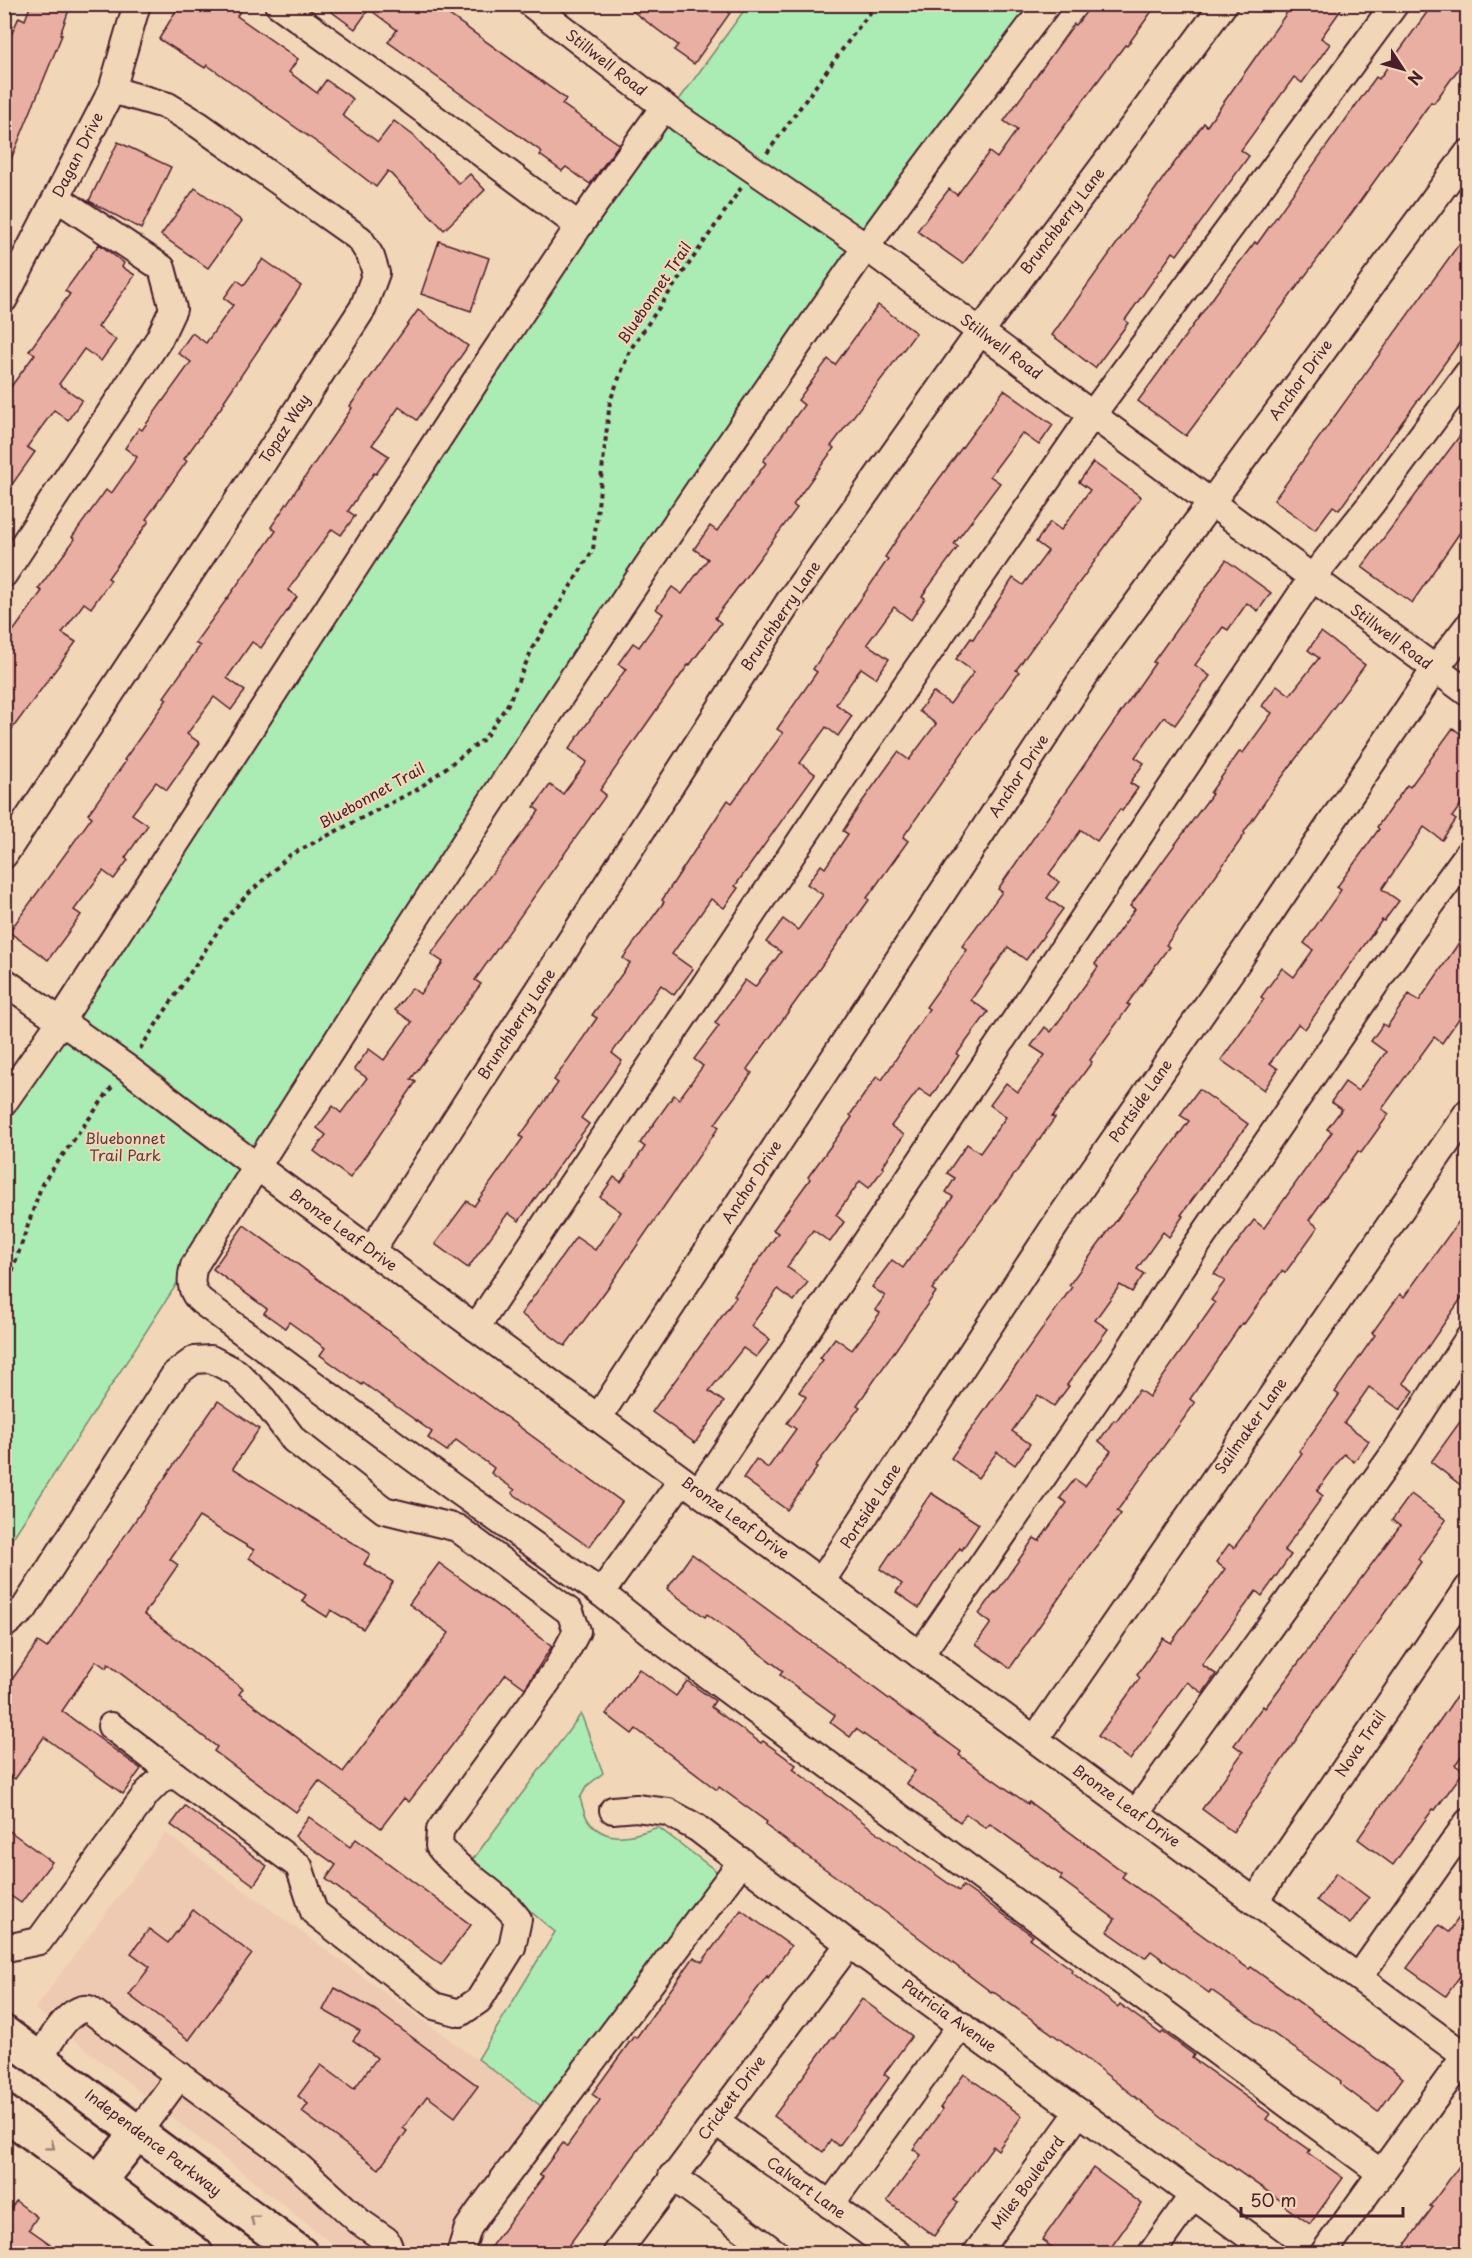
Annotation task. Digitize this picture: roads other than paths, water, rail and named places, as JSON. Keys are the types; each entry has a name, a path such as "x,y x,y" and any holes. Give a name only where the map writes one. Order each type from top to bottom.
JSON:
{"main road":[{"name":"Independence Parkway","path":"4,2033 301,2253"},
{"path":"4,2112 196,2253"},
{"path":"99,2181 138,2132"}],"street":[{"name":"Dagan Drive","path":"4,299 112,90 137,4"},
{"path":"278,4 579,226"},
{"name":"Stillwell Road","path":"531,4 664,107 866,247 1467,693"},
{"path":"1047,4 866,247 637,579 256,1166 194,1266 191,1283 196,1296 454,1488 601,1593 664,1643 1381,2174"},
{"name":"Brunchberry Lane","path":"371,1251 788,603 980,332 1224,4"},
{"path":"476,1328 858,755 1092,415 1395,4"},
{"name":"Topaz Way","path":"4,855 363,308 376,273 371,256 360,239 199,125 168,106 112,90"},
{"path":"4,1102 60,1022 475,382 579,226 664,107"},
{"name":"Anchor Drive","path":"598,1418 1089,669 1467,153"},
{"path":"4,574 159,339 173,309 162,268 57,198"},
{"path":"601,1593 690,1486 1312,578 1371,504 1467,373"},
{"name":"Portside Lane","path":"821,1582 1058,1221 1242,955 1435,669 1467,626"},
{"path":"920,1655 1122,1362 1177,1274 1410,933 1467,854"},
{"name":"Bronze Leaf Drive","path":"4,981 127,1068 690,1486 1466,2054"},
{"name":"Sailmaker Lane","path":"1035,1739 1467,1112"},
{"path":"1136,1813 1396,1451 1467,1339"},
{"path":"4,1625 24,1609 175,1374 194,1360 211,1359 236,1372 263,1399 294,1440 384,1510 456,1528 570,1612 576,1631 558,1667 440,1830 439,1846 452,1863 509,1907 518,1919 512,1947 478,2000 460,2013 434,2006 314,1912 299,1866 111,1726"},
{"name":"Nova Trail","path":"1255,1901 1467,1588"},
{"path":"4,1943 11,1947 39,1941 147,1793 162,1778 175,1775"},
{"name":"Patricia Avenue","path":"613,1810 636,1808 668,1812 697,1828 849,1944 1274,2253"},
{"path":"1359,1977 1467,1822"},
{"path":"460,2253 468,2228 479,2211 742,1861"},
{"name":"Crickett Drive","path":"616,2253 849,1944"},
{"path":"39,2059 71,2014 83,2008 89,2009 284,2153 360,2222 386,2240 392,2253"},
{"path":"830,2205 961,2025"},
{"path":"1330,2251 1466,2054"},
{"path":"138,2132 180,2075"},
{"name":"Miles Boulevard","path":"976,2253 1079,2112"},
{"name":"Calvart Lane","path":"715,2121 898,2253"},
{"path":"672,2176 777,2253"},
{"path":"1151,2253 1193,2196"}],"park label":[{"name":"Bluebonnet Trail Park","path":"125,1148"}]}
